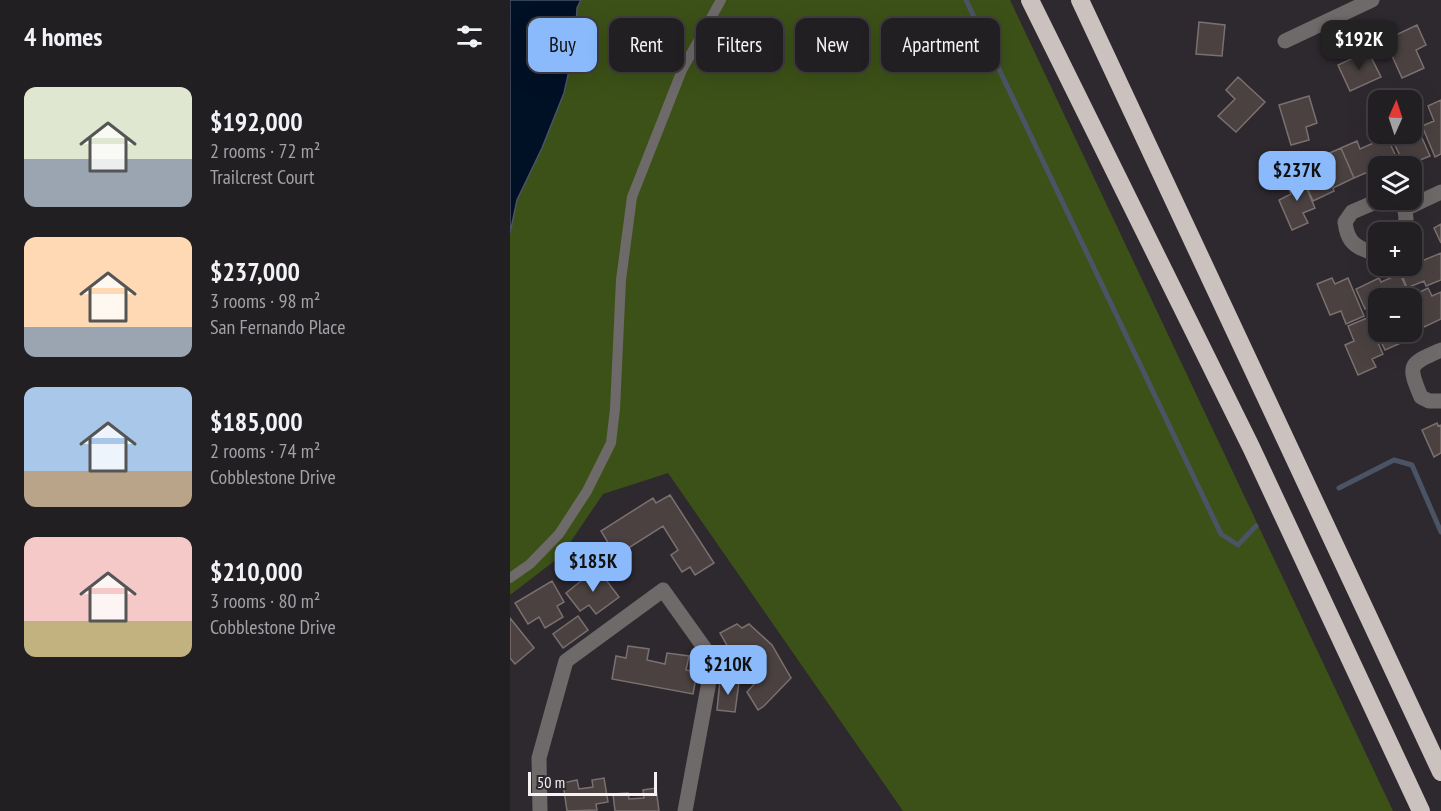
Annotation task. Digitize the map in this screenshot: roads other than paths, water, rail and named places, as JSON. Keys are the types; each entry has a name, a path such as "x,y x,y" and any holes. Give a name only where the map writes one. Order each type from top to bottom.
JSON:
{"highway":[{"path":"1030,0 1251,447 1420,811"},
{"path":"1080,0 1441,772"}],"street":[{"path":"1286,42 1372,0"},
{"path":"1422,197 1441,192"},
{"path":"1368,205 1352,212 1345,222 1347,235 1356,247 1368,251"},
{"path":"1441,350 1417,360 1412,376 1421,397 1429,401 1441,401"},
{"path":"540,811 539,758 566,661 663,590 713,660 685,811"}],"lane":[{"path":"510,578 530,564 560,534 587,491 611,442 615,409 621,280 632,197 682,70 721,0"}],"water":[{"path":"510,0 581,0 577,8 576,18 528,18 528,72 569,72 564,93 542,148 517,200 510,233"}],"waterway":[{"path":"966,0 1221,534 1238,545 1256,526"},
{"path":"1339,488 1394,460 1412,465 1441,532"}]}
